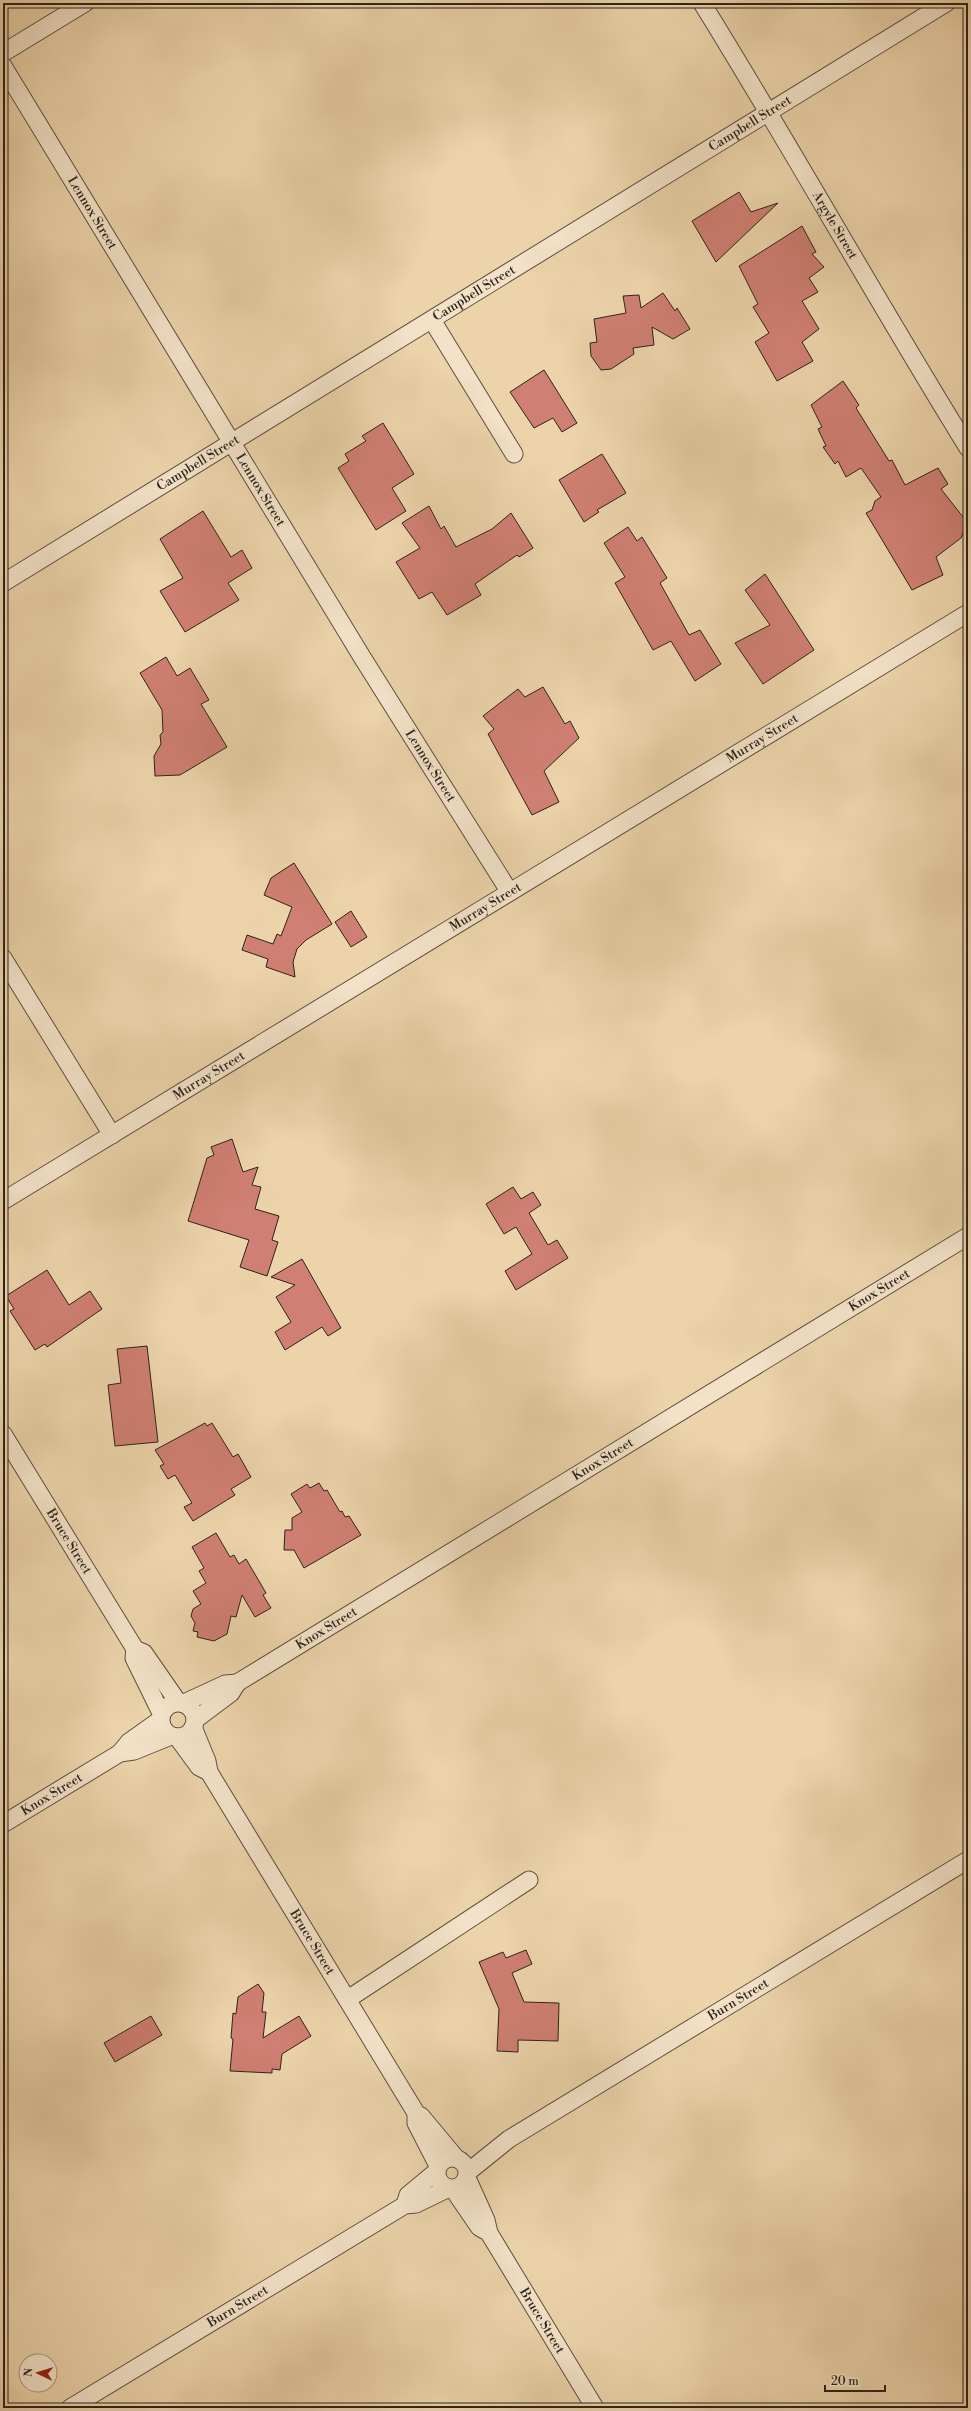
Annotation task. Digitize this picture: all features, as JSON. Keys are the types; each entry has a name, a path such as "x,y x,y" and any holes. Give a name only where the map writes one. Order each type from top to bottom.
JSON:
{"street":[{"path":"3,53 85,3"},
{"name":"Argyle Street","path":"702,3 768,110 920,370 968,448"},
{"name":"Campbell Street","path":"3,583 230,442 432,320 768,110 946,3"},
{"name":"Lennox Street","path":"3,66 230,442 509,891"},
{"path":"432,320 514,454"},
{"name":"Murray Street","path":"3,1202 509,891 637,816 968,613"},
{"path":"3,958 112,1135"},
{"name":"Knox Street","path":"181,1703 225,1684 237,1683 968,1236"},
{"name":"Bruce Street","path":"3,1434 135,1649 134,1658 161,1717"},
{"name":"Bruce Street","path":"135,1649 144,1652 181,1703"},
{"name":"Knox Street","path":"194,1724 231,1694 237,1683"},
{"path":"181,1703 194,1714 194,1724 189,1733 174,1736 162,1726 161,1717 170,1704 181,1703"},
{"name":"Knox Street","path":"3,1824 120,1753 129,1742 161,1717"},
{"name":"Bruce Street","path":"194,1724 207,1761 209,1772 416,2113 424,2118 463,2167 486,2220 489,2233 595,2408"},
{"name":"Knox Street","path":"120,1753 134,1751 174,1736"},
{"name":"Bruce Street","path":"174,1736 199,1767 209,1772"},
{"name":"Burn Street","path":"463,2167 968,1860"},
{"path":"348,1999 529,1880"},
{"name":"Bruce Street","path":"416,2113 416,2123 437,2168"},
{"path":"446,2159 463,2167 464,2183 451,2189 440,2182 437,2168 446,2159"},
{"name":"Burn Street","path":"405,2205 408,2195 437,2168"},
{"name":"Bruce Street","path":"451,2189 479,2226 489,2233"},
{"name":"Burn Street","path":"70,2408 405,2205 416,2204 451,2189"}],"building":[{"path":"739,192 751,212 778,203 716,262 692,221"},
{"path":"802,226 816,252 812,254 824,267 809,278 818,292 802,301 819,329 802,342 813,361 777,381 755,342 769,333 753,307 758,304 739,266"},
{"path":"663,293 675,311 677,308 690,329 673,339 652,327 654,345 633,348 634,354 611,369 601,370 591,356 590,343 597,342 594,319 626,313 623,296 639,295 641,308"},
{"path":"544,370 577,423 562,432 553,418 534,428 510,392"},
{"path":"843,381 859,405 856,408 889,461 892,460 905,485 938,468 948,484 941,489 967,522 961,538 936,557 943,575 912,590 866,513 872,510 875,501 881,497 861,468 846,477 838,461 835,464 823,447 826,446 818,429 822,427 811,405"},
{"path":"383,423 414,474 392,488 406,511 376,530 338,468 349,461 345,454 366,441 362,436"},
{"path":"602,454 626,493 597,510 599,512 584,522 559,480"},
{"path":"429,506 441,529 444,526 456,547 492,529 511,513 533,548 519,557 517,555 475,584 481,595 447,615 432,592 419,599 396,562 420,548 402,523"},
{"path":"203,511 231,557 242,550 252,568 228,583 239,600 185,632 160,591 183,578 160,539"},
{"path":"628,527 637,541 642,537 667,578 660,583 689,635 700,630 721,664 695,681 671,641 653,650 615,583 625,577 604,543"},
{"path":"765,574 814,650 763,684 735,643 770,625 745,590"},
{"path":"166,657 177,676 190,668 209,700 201,704 227,747 180,775 155,776 154,756 161,744 160,735 163,732 162,710 140,673"},
{"path":"543,687 565,724 570,721 579,738 544,771 559,802 532,815 488,734 494,729 483,716 518,689 525,697"},
{"path":"294,863 332,924 306,940 297,949 293,962 295,977 266,967 268,959 242,950 247,935 273,944 277,934 281,936 292,907 264,895 271,878"},
{"path":"351,911 367,937 351,947 335,922"},
{"path":"232,1139 243,1172 258,1167 252,1185 261,1187 255,1209 279,1216 272,1240 278,1242 267,1276 240,1267 249,1240 188,1221 207,1158 214,1155 211,1147"},
{"path":"513,1187 521,1199 533,1192 541,1205 529,1213 548,1245 557,1240 568,1258 516,1290 505,1271 532,1254 516,1227 504,1234 486,1204"},
{"path":"302,1259 341,1328 328,1336 322,1327 285,1350 275,1332 291,1322 276,1297 295,1285 271,1277"},
{"path":"47,1270 69,1305 90,1291 102,1309 47,1347 45,1344 35,1350 10,1311 14,1309 6,1296"},
{"path":"147,1346 158,1442 115,1446 108,1385 121,1383 117,1349"},
{"path":"205,1423 207,1426 212,1423 233,1457 238,1454 251,1477 231,1489 235,1495 193,1521 184,1507 192,1503 175,1475 168,1479 160,1466 164,1464 155,1450"},
{"path":"319,1483 324,1491 327,1490 340,1512 342,1511 345,1517 349,1516 361,1535 304,1568 294,1550 284,1550 285,1530 292,1530 292,1518 302,1512 291,1494 307,1484 310,1488"},
{"path":"216,1533 230,1557 234,1555 239,1564 246,1559 266,1593 263,1595 271,1608 255,1617 242,1595 236,1617 231,1616 227,1634 214,1641 197,1637 198,1632 193,1631 195,1623 191,1616 193,1609 201,1604 193,1591 206,1583 199,1571 204,1568 192,1547"},
{"path":"526,1950 532,1964 512,1973 524,2002 559,2003 558,2041 518,2040 518,2052 497,2051 499,2009 479,1962 503,1952 506,1958"},
{"path":"258,1984 264,1993 262,2012 266,2012 263,2038 299,2016 311,2036 282,2054 280,2070 272,2069 272,2073 230,2071 233,2039 231,2038 233,2013 236,2014 238,1997"},
{"path":"151,2016 162,2035 115,2062 104,2043"}]}
